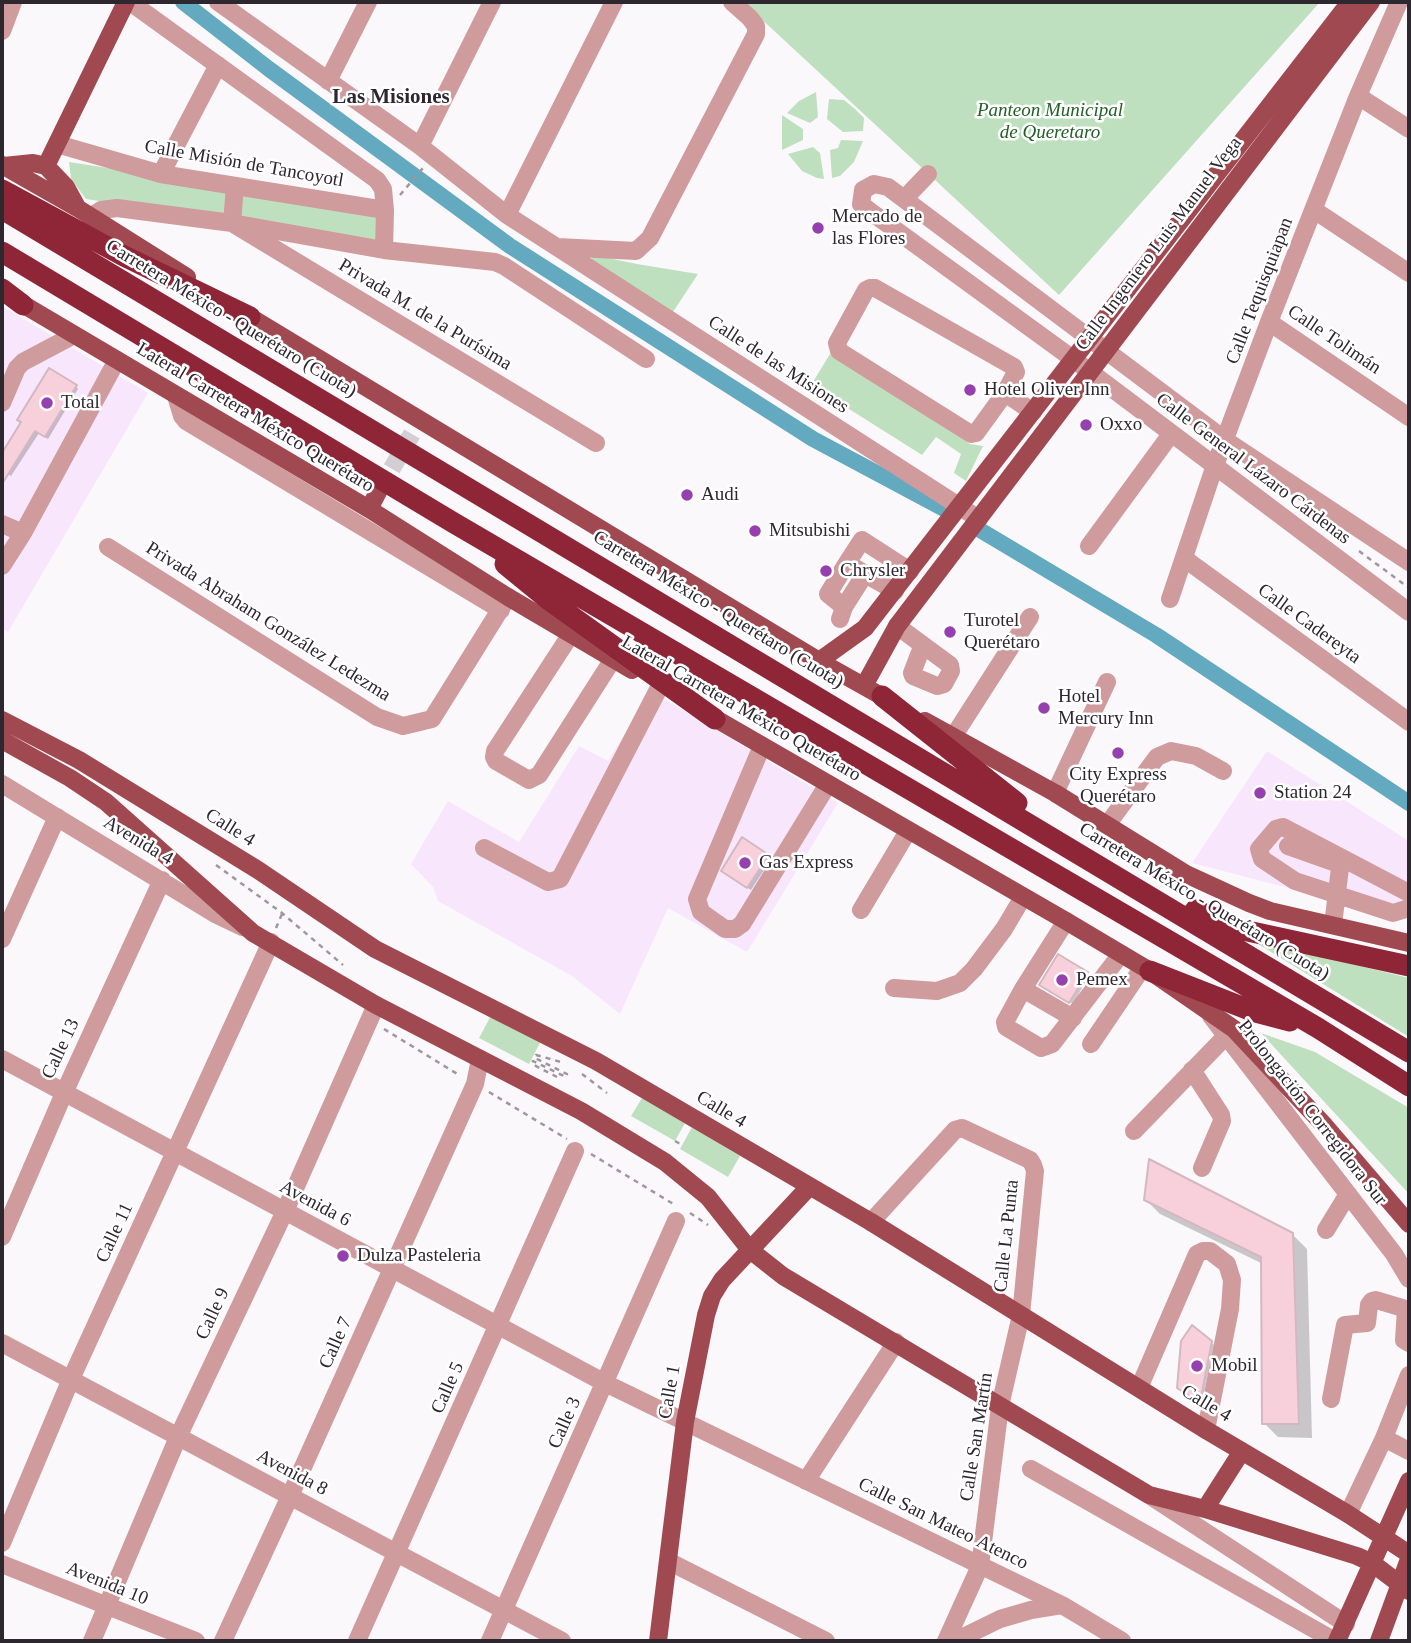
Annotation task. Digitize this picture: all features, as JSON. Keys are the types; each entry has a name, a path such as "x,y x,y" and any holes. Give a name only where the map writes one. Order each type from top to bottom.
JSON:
{"highway":[{"path":"2,190 124,257 250,317"},
{"name":"Carretera México - Querétaro (Cuota)","path":"2,209 1409,1052"},
{"path":"2,252 454,523 1318,1028 1409,1086"},
{"path":"2,290 23,304"},
{"path":"454,523 549,600 715,719"},
{"path":"873,691 1085,856"},
{"path":"1130,883 1243,930 1409,966"},
{"path":"1147,969 1252,1011 1318,1028"}],"main road":[{"path":"46,166 128,2"},
{"name":"Calle Ingeniero Luis Manuel Vega","path":"819,662 865,628 895,591 1350,2"},
{"name":"Calle Ingeniero Luis Manuel Vega","path":"873,691 897,626 1088,371 1371,2"},
{"path":"3,165 33,163 46,166 66,187 84,213"},
{"path":"3,165 250,317 415,427 819,662 1055,793 1186,874 1270,911 1409,943"},
{"name":"Lateral Carretera México Querétaro","path":"23,304 369,509 455,573 504,603 571,634 1066,921 1205,1007 1234,1029 1325,1126 1409,1224"},
{"path":"369,509 378,492"},
{"name":"Calle 4","path":"2,720 101,774 258,870 376,950 596,1061 872,1222 1206,1430 1348,1514 1409,1557"},
{"path":"2,740 70,778 106,802 253,933 271,942 373,1013 480,1059 581,1111 628,1138 686,1177 708,1197 750,1250 783,1276 1149,1495 1205,1509 1357,1556 1372,1563 1404,1587"},
{"name":"Calle 1","path":"658,1641 685,1422 712,1296 722,1280 809,1187"},
{"path":"1205,1509 1242,1451"},
{"path":"1336,1641 1409,1481"},
{"path":"1380,1641 1404,1587 1409,1557"}],"street":[{"path":"2,31 13,2"},
{"path":"128,2 377,180 383,189 384,250"},
{"name":"Calle de las Misiones","path":"218,2 240,8 328,81 554,247 979,519"},
{"path":"328,81 368,2"},
{"path":"424,153 492,2"},
{"path":"507,215 614,2"},
{"path":"554,247 636,251 650,238 757,34 756,26 750,18 732,2"},
{"name":"Calle Tequisquiapan","path":"1170,599 1214,468 1269,322 1358,96 1399,2"},
{"path":"1353,26 1368,22 1385,33"},
{"path":"162,174 218,65"},
{"path":"1358,96 1409,129"},
{"name":"Calle Misión de Tancoyotl","path":"57,144 162,174 385,210"},
{"path":"905,198 928,174"},
{"name":"Calle General Lázaro Cárdenas","path":"1409,562 1225,440 905,198 888,187 874,184 863,190 861,204 1073,359 1214,468 1409,612"},
{"path":"232,223 235,186"},
{"path":"84,213 117,208 232,223 384,250 485,260 504,266 646,359"},
{"path":"1314,210 1409,273"},
{"name":"Privada M. de la Purísima","path":"232,223 596,443"},
{"path":"875,288 1011,363 1016,372 1005,393 981,430 971,434 839,351 837,343 866,290 875,288"},
{"name":"Calle Tolimán","path":"1269,322 1409,417"},
{"path":"2,403 17,368 23,362 74,335"},
{"path":"2,566 23,533 117,360"},
{"path":"1005,393 1032,412"},
{"path":"176,396 186,421 455,573"},
{"path":"1089,546 1171,434"},
{"path":"2,524 23,533"},
{"path":"865,574 842,613 828,594 860,541 864,540 910,571"},
{"name":"Privada Abraham González Ledezma","path":"108,547 377,717 403,726 432,719 504,603"},
{"name":"Calle Cadereyta","path":"1185,559 1409,723"},
{"path":"847,563 895,591"},
{"path":"953,737 1030,617"},
{"path":"897,626 922,647"},
{"path":"571,634 495,751 496,761 529,780 539,775 613,659"},
{"path":"1055,793 1107,682"},
{"path":"484,848 548,882 560,880 660,686"},
{"path":"762,746 697,899 701,912 725,929 735,929 742,925 828,784"},
{"path":"1107,825 1157,757 1171,751 1196,756 1223,771"},
{"name":"Avenida 4","path":"2,784 217,915 253,933"},
{"path":"2,939 57,817"},
{"path":"861,911 908,831"},
{"path":"1292,840 1336,863 1340,868 1333,925"},
{"path":"1292,840 1274,867 1295,881 1393,913 1409,908"},
{"path":"1292,840 1409,894"},
{"name":"Calle 13","path":"2,1237 64,1093 162,880"},
{"path":"894,988 937,991 960,983 974,970 1023,897"},
{"path":"1066,921 1004,1022 1006,1027 1041,1048 1052,1044 1121,954"},
{"name":"Calle 11","path":"2,1544 71,1379 271,942"},
{"path":"1091,1044 1147,969"},
{"path":"1023,989 1073,1018"},
{"name":"Prolongación Corregidora Sur","path":"1205,1007 1394,1254 1409,1279"},
{"name":"Calle 9","path":"92,1641 178,1437 285,1211 373,1013"},
{"path":"1134,1132 1226,1035"},
{"name":"Avenida 6","path":"2,1059 498,1327 685,1422"},
{"name":"Calle 7","path":"223,1641 475,1084 480,1059"},
{"path":"1192,1070 1222,1121 1202,1168"},
{"name":"Calle La Punta","path":"872,1222 955,1130 962,1128 1030,1160 1035,1171 1021,1315"},
{"name":"Calle 5","path":"357,1641 578,1148"},
{"path":"1326,1230 1348,1194"},
{"name":"Calle 3","path":"490,1641 676,1221"},
{"path":"1139,1388 1196,1254 1210,1251 1227,1264 1232,1280 1230,1309 1206,1430"},
{"path":"1331,1399 1345,1325 1366,1324 1372,1301 1406,1309 1404,1340 1409,1343"},
{"name":"Calle San Martín","path":"946,1641 979,1566 1000,1406 1021,1315"},
{"path":"806,1481 896,1342"},
{"name":"Avenida 8","path":"2,1343 562,1641"},
{"path":"1348,1514 1384,1438 1409,1375"},
{"name":"Calle San Mateo Atenco","path":"685,1422 1062,1605 1122,1641"},
{"path":"1384,1438 1409,1451"},
{"path":"1031,1469 1336,1641"},
{"path":"1149,1495 1346,1624"},
{"path":"668,1561 826,1641"},
{"name":"Avenida 10","path":"2,1564 196,1641"},
{"path":"954,1641 1000,1619 1031,1609 1062,1605"}],"path":[{"path":"409,187 424,153"},
{"path":"1358,550 1409,588"},
{"path":"207,859 282,913 343,965"},
{"path":"271,942 282,913"},
{"path":"373,1013 475,1084 715,1229"},
{"path":"557,1077 532,1064 533,1060 566,1077 567,1074 535,1058 536,1055 569,1066"},
{"path":"577,1070 607,1093"},
{"path":"578,1148 581,1111"},
{"path":"675,1142 682,1145"}],"shaded area":[{"path":"2,306 148,393 8,632 2,629"},
{"path":"651,691 838,803 747,952 668,908 620,1014 572,976 438,901 433,887 411,864 448,801 519,842 579,746 608,761"},
{"path":"1267,751 1409,841 1409,919 1192,863"}],"green space":[{"name":"Panteon Municipal de Queretaro","path":"743,2 1320,2 1059,295"},
{"path":"816,92 818,117 810,123 787,113 799,101"},
{"path":"829,99 844,100 855,109 864,118 863,131 843,132 827,119"},
{"path":"782,115 803,129 803,140 782,150"},
{"path":"841,140 863,141 854,162 840,176 832,178 830,150 838,148"},
{"path":"813,147 820,153 824,179 802,171 788,154"},
{"path":"69,162 233,187 228,221 86,199 71,179"},
{"path":"241,192 380,213 377,240 237,219"},
{"path":"594,255 698,274 673,312 589,262"},
{"path":"830,354 970,444 983,446 966,481 954,473 961,454 936,437 922,455 811,385"},
{"path":"1250,939 1409,978 1409,1037"},
{"path":"493,1012 543,1037 529,1064 479,1038"},
{"path":"1261,1033 1315,1052 1409,1108 1409,1194"},
{"path":"642,1098 685,1123 675,1141 631,1116"},
{"path":"692,1127 740,1156 728,1177 680,1149"}],"building":[{"name":"Total","path":"49,368 77,385 45,437 35,431 2,484 2,453 21,422 17,420"},
{"name":"Gas Express","path":"742,837 769,855 747,888 721,871"},
{"name":"Pemex","path":"1058,954 1088,972 1069,1003 1039,985"},
{"path":"1149,1159 1293,1233 1299,1424 1262,1424 1261,1257 1144,1200"},
{"name":"Mobil","path":"1192,1325 1212,1341 1200,1403 1177,1388 1181,1341"}],"waterway":[{"path":"183,2 269,69 510,246 813,439 946,510"},
{"path":"980,530 1156,635 1409,803"}],"tunnel":[{"path":"378,492 412,434"}],"place":[{"name":"Mercado de las Flores","path":"818,228"},
{"name":"Hotel Oliver Inn","path":"970,390"},
{"name":"Total","path":"47,403"},
{"name":"Oxxo","path":"1086,425"},
{"name":"Audi","path":"687,495"},
{"name":"Mitsubishi","path":"755,531"},
{"name":"Chrysler","path":"826,571"},
{"name":"Turotel Querétaro","path":"950,632"},
{"name":"Hotel Mercury Inn","path":"1044,708"},
{"name":"City Express Querétaro","path":"1118,753"},
{"name":"Station 24","path":"1260,793"},
{"name":"Gas Express","path":"745,863"},
{"name":"Pemex","path":"1062,980"},
{"name":"Dulza Pasteleria","path":"343,1256"},
{"name":"Mobil","path":"1197,1366"}],"district":[{"name":"Las Misiones","path":"391,98"}]}
